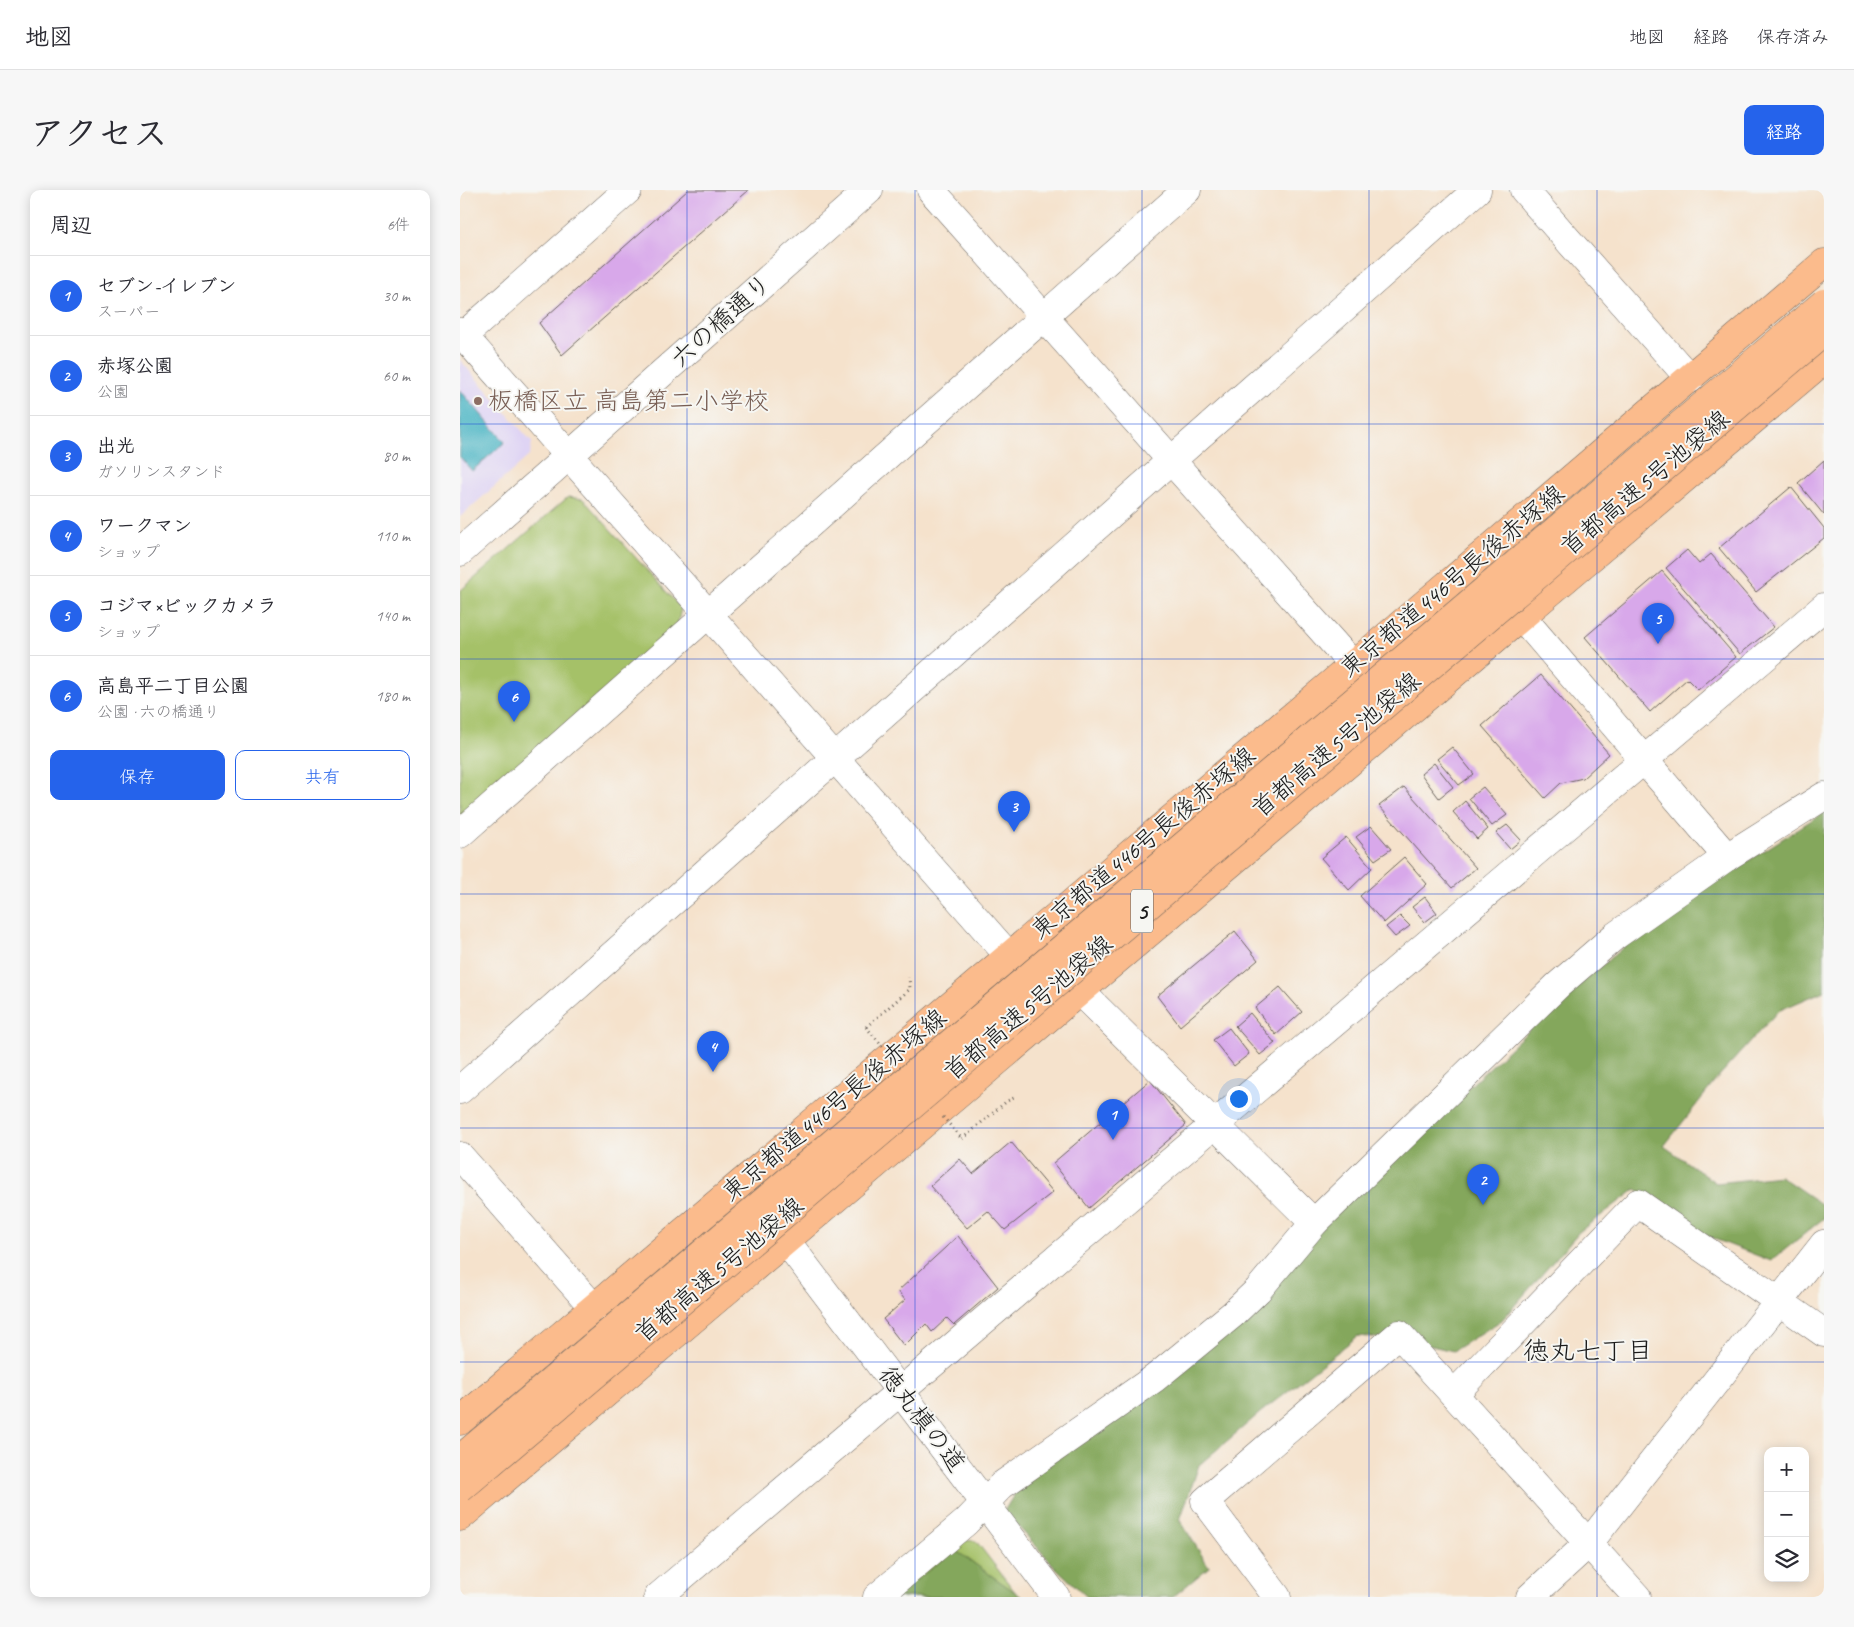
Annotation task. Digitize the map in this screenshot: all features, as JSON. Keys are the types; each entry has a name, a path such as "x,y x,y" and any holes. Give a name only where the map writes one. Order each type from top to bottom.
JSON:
{"main road":[{"name":"東京都道446号長後赤塚線","path":"460,1421 1690,380 1824,263"},
{"name":"首都高速5号池袋線","path":"460,1459 1824,302"},
{"name":"首都高速5号池袋線","path":"460,1489 1824,332"},
{"path":"460,1517 787,1242 1824,360"}],"street":[{"path":"628,190 462,334 1010,956"},
{"name":"六の橋通り","path":"460,552 869,190"},
{"path":"931,190 1353,665"},
{"path":"460,834 1187,190"},
{"path":"460,1090 1477,190"},
{"path":"1524,190 1690,380"},
{"path":"658,1597 1824,607"},
{"path":"1521,616 1727,857"},
{"path":"877,1597 966,1522 1002,1485 1155,1378 1207,1337 1258,1290 1314,1223 1557,986 1616,936 1727,857 1824,796"},
{"path":"1080,991 1314,1223"},
{"path":"460,1156 594,1308"},
{"path":"1454,1394 1638,1203 1824,1333"},
{"name":"徳丸槙の道","path":"787,1242 1056,1597"},
{"path":"1530,1597 1589,1543 1824,1244"},
{"path":"1277,1597 1205,1501 1398,1334 1637,1597"}],"path":[{"path":"866,1027 910,989 909,977"},
{"path":"962,1140 1007,1101 1016,1097"}],"shaded area":[{"name":"板橋区立 高島第二小学校","path":"460,360 532,442 530,455 460,517"}],"green space":[{"path":"568,497 583,499 681,608 677,627 460,818 460,591"},
{"path":"1824,812 1824,991 1778,1011 1720,1075 1664,1146 1716,1183 1780,1176 1824,1206 1824,1218 1771,1261 1694,1231 1636,1189 1579,1232 1502,1320 1453,1351 1415,1342 1358,1336 1261,1412 1199,1465 1180,1520 1209,1567 1173,1597 1087,1597 1056,1568 1004,1511 1041,1451 1146,1392 1561,1000 1653,922"},
{"path":"958,1540 976,1541 1019,1597 891,1597"},
{"path":"955,1550 1022,1597 894,1597"}],"water":[{"path":"460,390 505,442 472,471 460,457"}],"building":[{"path":"688,190 749,190 562,355 539,323"},
{"path":"1824,460 1824,515 1798,483"},
{"path":"1791,487 1824,528 1824,538 1756,592 1719,548"},
{"path":"1687,550 1699,564 1711,554 1774,627 1740,654 1666,568"},
{"path":"1662,571 1736,657 1698,690 1687,679 1650,712 1585,637"},
{"path":"1541,675 1609,754 1583,778 1561,783 1545,798 1482,726"},
{"path":"1452,747 1474,774 1459,785 1437,759"},
{"path":"1434,763 1453,787 1439,798 1421,774"},
{"path":"1404,787 1476,868 1452,888 1379,806"},
{"path":"1483,787 1507,815 1492,826 1469,798"},
{"path":"1465,801 1488,829 1477,839 1453,812"},
{"path":"1507,825 1521,840 1510,849 1496,833"},
{"path":"1371,826 1391,849 1375,860 1356,837"},
{"path":"1346,837 1372,868 1349,890 1321,858"},
{"path":"1404,857 1427,884 1384,923 1360,896"},
{"path":"1425,897 1437,913 1425,922 1412,907"},
{"path":"1400,916 1410,926 1395,937 1386,927"},
{"path":"1235,931 1258,960 1180,1026 1157,996"},
{"path":"1280,987 1302,1012 1276,1035 1255,1008"},
{"path":"1250,1013 1275,1043 1260,1055 1235,1026"},
{"path":"1229,1028 1249,1054 1234,1066 1213,1040"},
{"path":"1150,1080 1186,1125 1089,1208 1053,1163"},
{"path":"1011,1142 1053,1192 1005,1230 988,1211 967,1228 930,1186 960,1159 973,1174"},
{"path":"958,1236 998,1287 954,1325 947,1318 932,1332 926,1324 904,1346 883,1319 905,1300 898,1291"}],"place":[{"name":"板橋区立 高島第二小学校","path":"478,401"},
{"name":"コジマ×ビックカメラ","path":"1658,644"},
{"name":"高島平二丁目公園","path":"514,722"},
{"name":"出光","path":"1014,832"},
{"name":"ワークマン","path":"713,1072"},
{"name":"セブン-イレブン","path":"1113,1140"},
{"name":"赤塚公園","path":"1483,1205"}],"district":[{"name":"徳丸七丁目","path":"1588,1350"}]}
